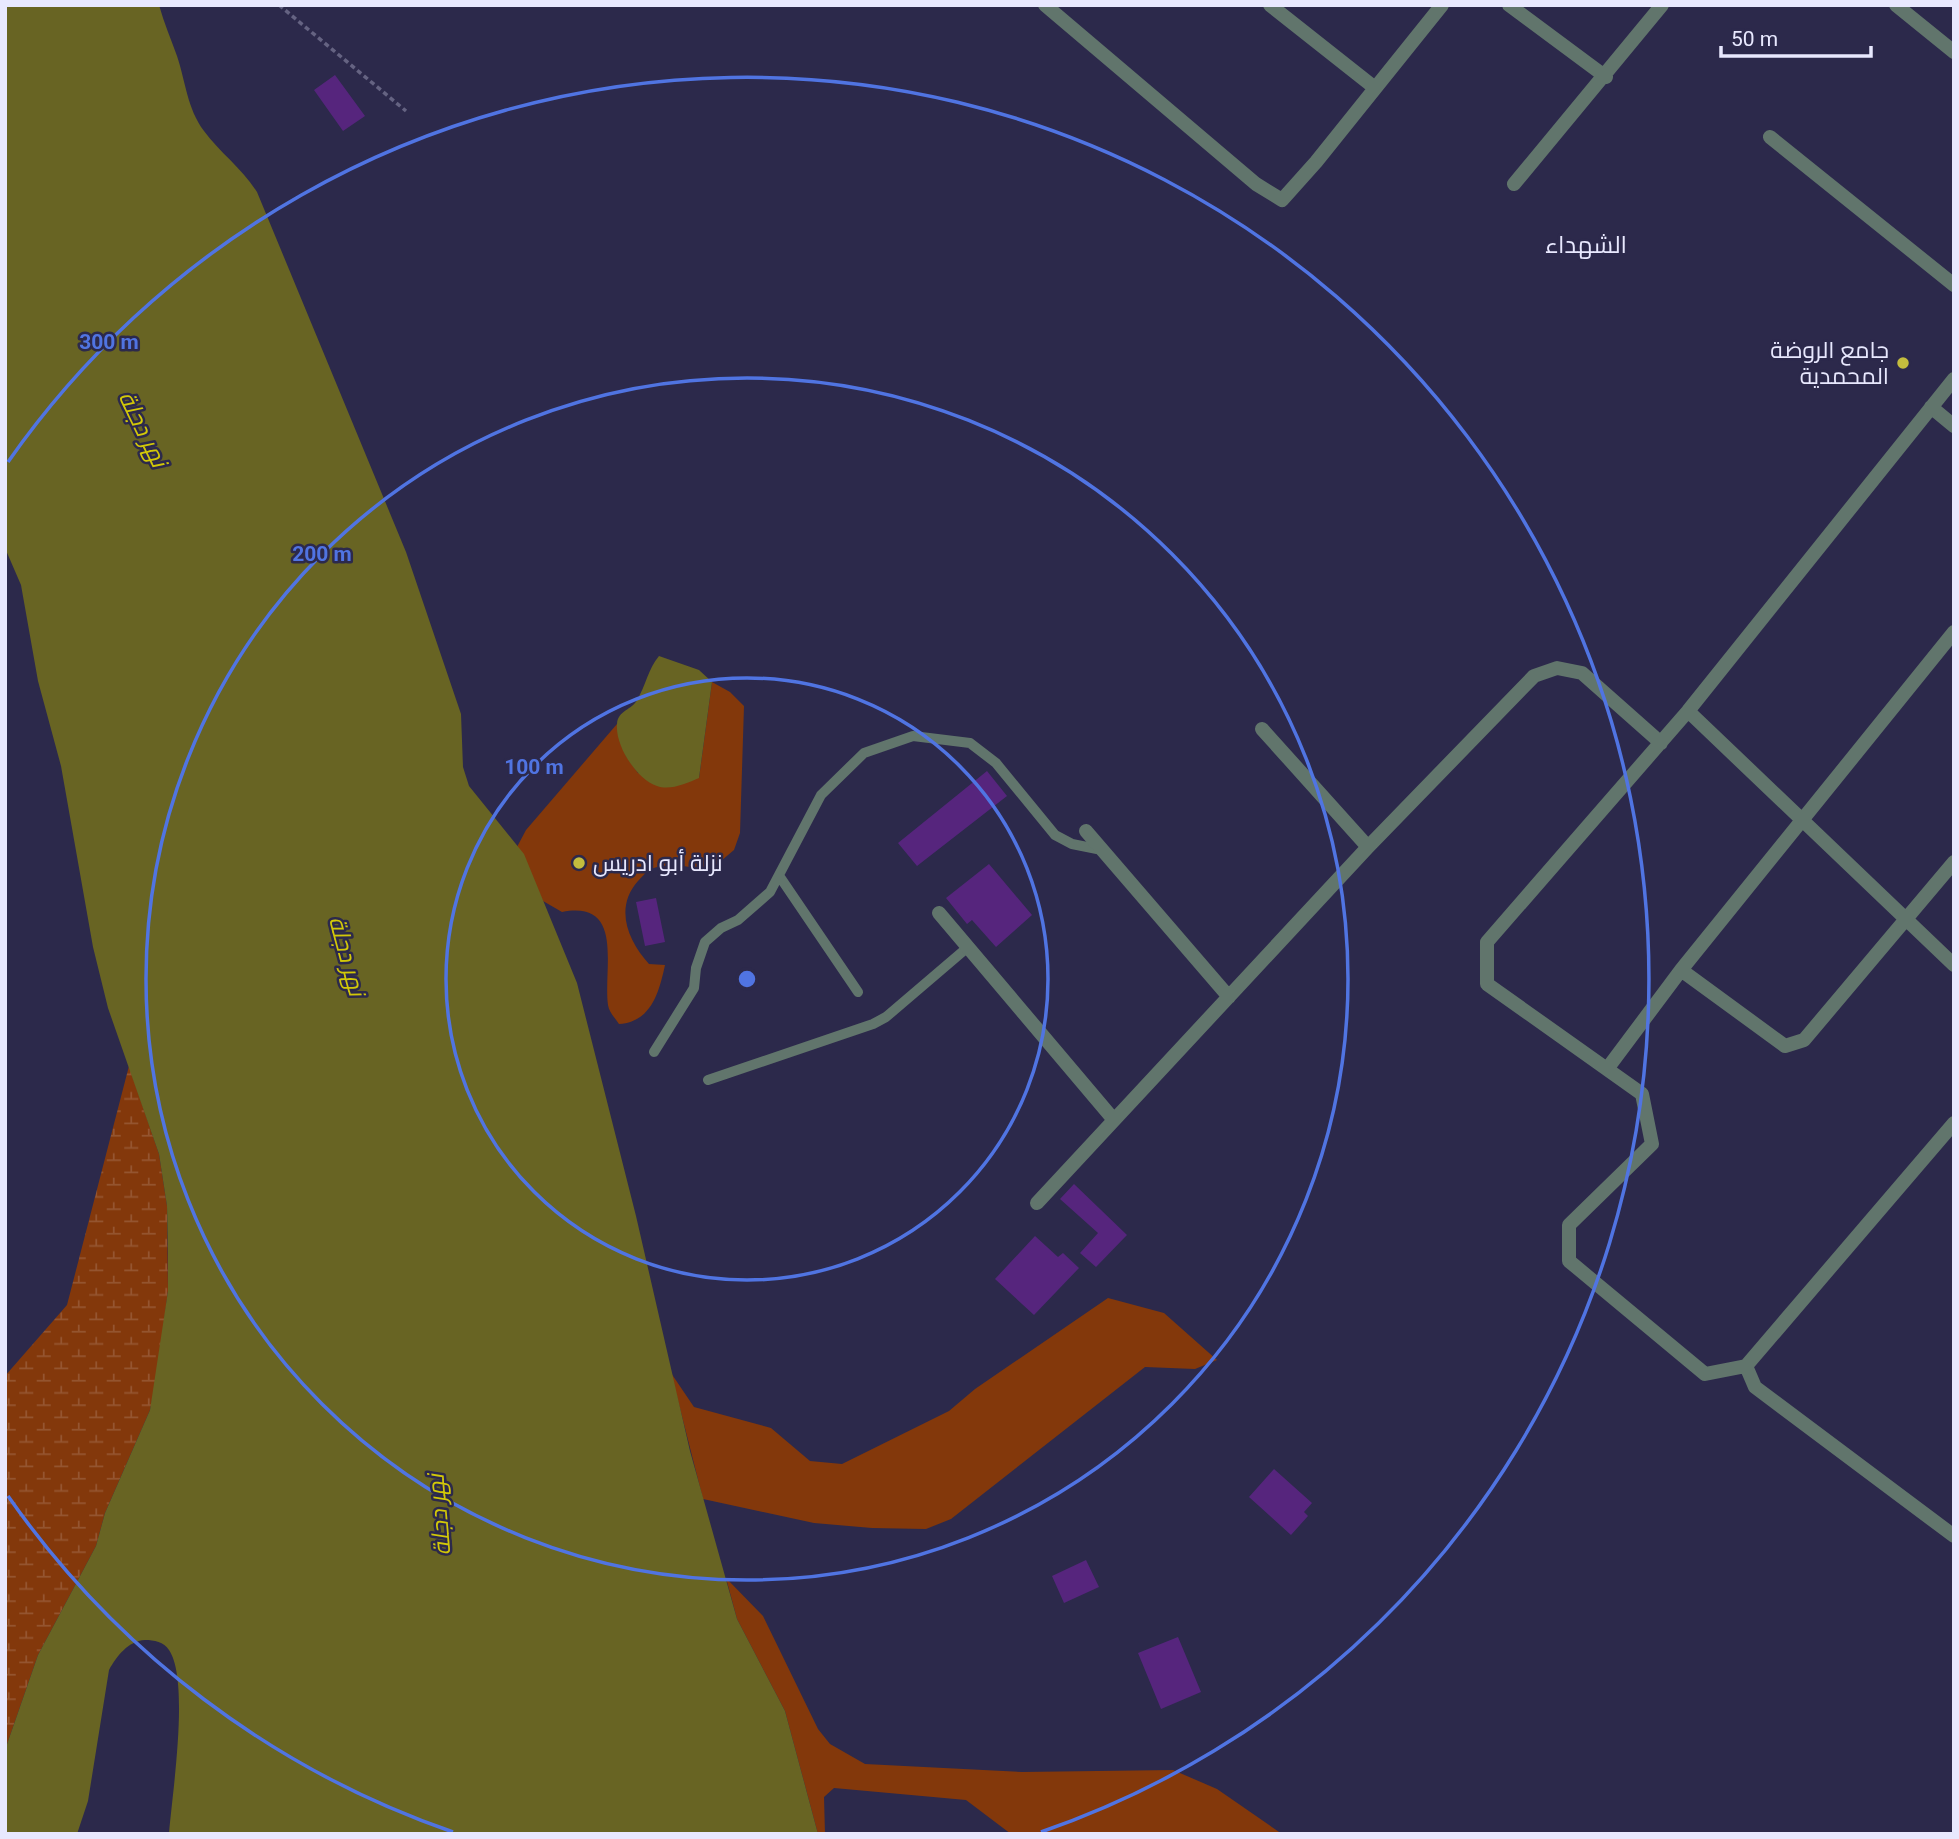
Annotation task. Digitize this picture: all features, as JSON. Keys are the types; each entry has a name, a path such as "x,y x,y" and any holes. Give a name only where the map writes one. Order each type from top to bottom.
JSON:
{"street":[{"path":"1045,5 1256,184 1282,200 1442,5"},
{"path":"1270,5 1375,89"},
{"path":"1509,5 1606,77"},
{"path":"1514,184 1606,77 1662,5"},
{"path":"1896,5 1954,52"},
{"path":"1770,137 1954,285"},
{"path":"1954,379 1688,711 1487,942 1488,984 1642,1094 1652,1144 1569,1225 1569,1261 1705,1374 1746,1366 1954,1123"},
{"path":"1931,407 1954,426"},
{"path":"1607,1069 1681,970 1954,632"},
{"path":"1037,1203 1368,847 1534,676 1557,668 1582,673 1661,743"},
{"path":"1688,711 1954,965"},
{"path":"1262,729 1368,847"},
{"path":"1086,831 1228,997"},
{"path":"1681,970 1785,1046 1804,1040 1954,862"},
{"path":"939,913 1114,1120"},
{"path":"1746,1366 1755,1387 1954,1536"}],"lane":[{"path":"654,1052 694,988 696,968 705,942 770,892 821,795 864,753 913,736 970,743 996,762 1055,835 1072,844 1102,850"},
{"path":"780,877 858,992"},
{"path":"709,1080 873,1024 886,1017 968,947"}],"path":[{"path":"279,5 406,111"}],"green space":[{"path":"712,682 730,692 744,706 740,833 734,850 709,871 679,866 656,867 646,872 631,891 625,913 630,935 649,964 665,965 660,986 646,1012 630,1022 619,1024 608,1005 607,940 603,926 595,916 582,911 562,912 543,901 517,847 526,830 617,724 626,756 638,773 699,778"},
{"path":"129,1066 159,1154 167,1206 168,1291 157,1375 150,1410 105,1513 96,1546 38,1655 5,1750 5,1376 67,1305"},
{"path":"1108,1298 1164,1313 1217,1360 1195,1369 1145,1367 951,1519 926,1529 872,1528 814,1523 703,1499 671,1373 694,1407 771,1428 810,1461 842,1464 949,1411 975,1389"},
{"path":"726,1578 763,1616 818,1729 830,1744 865,1764 1022,1772 1173,1770 1217,1789 1282,1834 1011,1834 966,1800 834,1788 824,1797 825,1834 818,1834 785,1711 737,1619"}],"water":[{"name":"نهر دجلة","path":"5,5 159,5 198,122 257,192 406,552 461,714 463,767 469,786 524,854 577,983 636,1216 690,1451 737,1619 785,1711 818,1834 169,1834 178,1739 178,1686 175,1665 169,1650 158,1642 145,1640 128,1646 109,1670 88,1801 77,1834 5,1834 5,1750 38,1655 96,1546 105,1513 150,1410 168,1291 168,1254 167,1206 159,1154 108,1008 93,947 61,766 38,681 21,585 5,548"},
{"path":"659,656 699,670 712,682 699,778 667,788 649,782 635,769 623,751 617,732 618,719 637,700"}],"building":[{"path":"335,75 365,116 343,131 314,90"},
{"path":"987,771 1007,796 917,866 898,843"},
{"path":"989,864 1032,915 996,947 972,920 967,924 946,898"},
{"path":"656,898 665,942 645,946 636,902"},
{"path":"1074,1184 1127,1235 1096,1267 1080,1253 1098,1233 1060,1199"},
{"path":"1035,1236 1058,1257 1063,1253 1079,1268 1034,1315 995,1279"},
{"path":"1274,1469 1312,1503 1304,1512 1308,1516 1291,1535 1249,1497"},
{"path":"1086,1560 1099,1587 1064,1603 1052,1576"},
{"path":"1178,1637 1201,1692 1161,1709 1138,1653"}],"place":[{"name":"جامع الروضة المحمدية","path":"1903,363"},
{"name":"نزلة أبو ادريس","path":"579,863"}],"district":[{"name":"الشهداء","path":"1586,245"}]}
